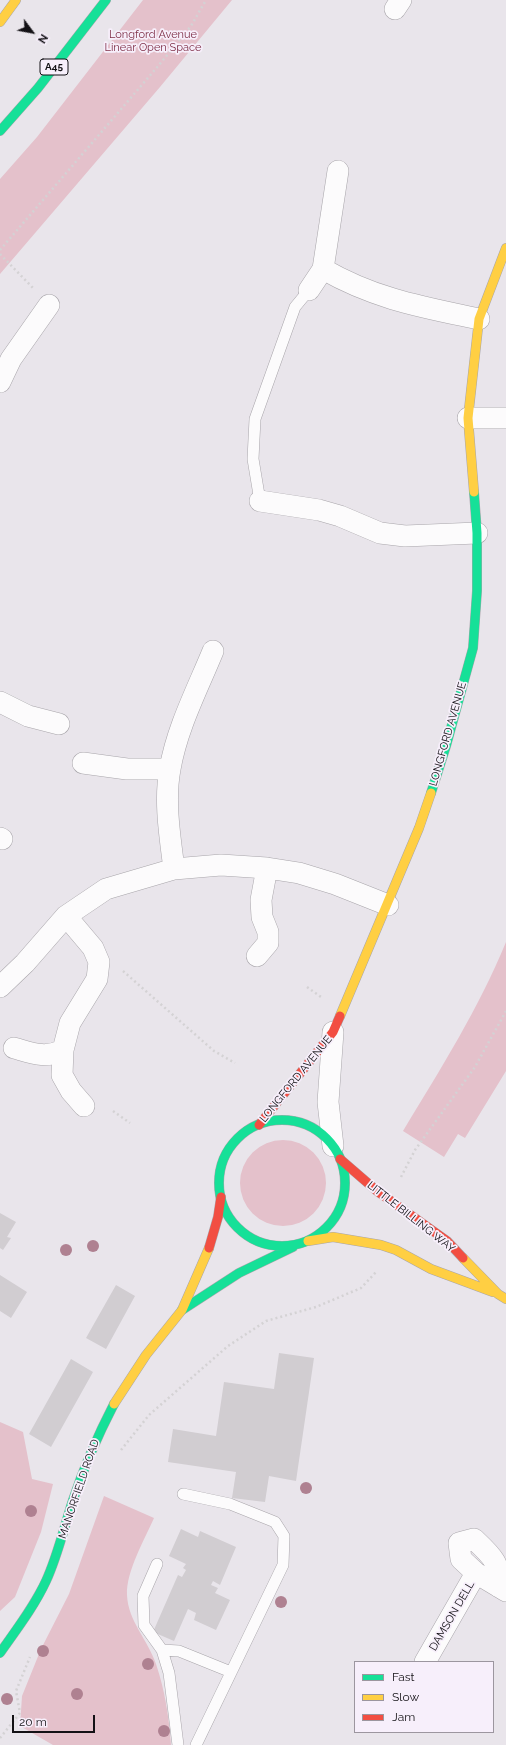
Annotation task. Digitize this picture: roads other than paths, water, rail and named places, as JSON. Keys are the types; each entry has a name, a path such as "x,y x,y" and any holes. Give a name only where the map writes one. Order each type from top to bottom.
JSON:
{"main road":[{"path":"0,22 16,0"},
{"name":"A45","path":"0,131 38,88 106,0"},
{"name":"LONGFORD AVENUE","path":"259,1125 333,1032 388,905 419,828 439,768 473,648 477,591 477,533 468,418 480,319 506,248"},
{"name":"LITTLE BILLING WAY","path":"498,1294 446,1241 377,1191 318,1132 300,1123 279,1120 259,1125 244,1134 231,1146 223,1162 219,1179 220,1197 228,1215 240,1230 251,1238 276,1246 295,1245 308,1241 333,1237 381,1245 396,1250 431,1269 498,1294 506,1299"},
{"name":"LITTLE BILLING WAY","path":"308,1241 325,1230 337,1215 344,1197 345,1177 337,1152"},
{"name":"MANORFIELD ROAD","path":"0,1653 27,1615 46,1580 59,1548 73,1500 93,1446 116,1400 146,1356 182,1310 208,1251 218,1217 220,1197"},
{"name":"MANORFIELD ROAD","path":"182,1310 239,1274 295,1245"}],"street":[{"path":"309,290 323,269 338,171"},
{"path":"323,269 349,284 392,300 480,319"},
{"path":"0,382 11,359 49,304"},
{"path":"468,418 506,418"},
{"path":"260,501 319,510 340,516 380,533 405,536 477,533"},
{"path":"174,869 168,821 170,770 183,720 213,652"},
{"path":"0,702 28,716 59,724"},
{"path":"83,763 127,769 170,770"},
{"path":"0,987 25,963 66,916 106,889 174,869 221,865 267,868 299,873 335,884 388,905"},
{"path":"256,956 268,944 268,932 262,917 261,900 267,868"},
{"path":"66,916 93,948 99,962 97,979 70,1023 63,1050 62,1075 71,1091 84,1106"},
{"name":"LONGFORD AVENUE","path":"333,1032 328,1102 337,1152"},
{"path":"14,1048 38,1054 52,1055 63,1050"},
{"name":"DAMSON DELL","path":"474,1539 492,1556 501,1575 503,1589 476,1573 461,1559 459,1543 474,1539"},
{"name":"DAMSON DELL","path":"427,1661 476,1573"}],"lane":[{"path":"260,501 253,459 255,419 295,307 309,290"},
{"path":"183,1494 230,1504 275,1522 284,1536 283,1565 196,1745"},
{"path":"157,1564 143,1596 144,1625 162,1650 169,1673 178,1745"},
{"path":"162,1650 179,1651 231,1672"}],"park label":[{"name":"Longford Avenue Linear Open Space","path":"153,41"}]}
